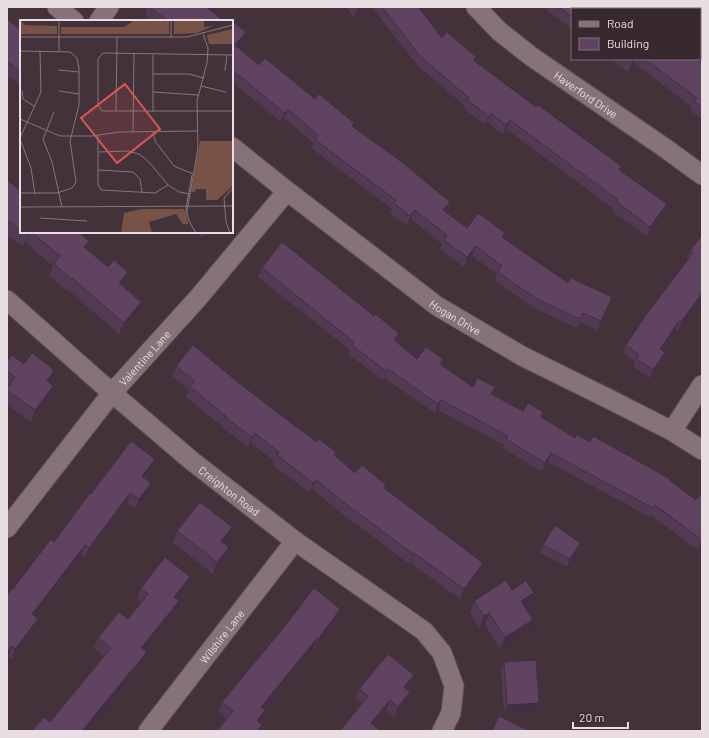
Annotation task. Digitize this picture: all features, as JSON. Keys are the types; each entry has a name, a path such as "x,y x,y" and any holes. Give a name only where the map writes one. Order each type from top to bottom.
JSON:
{"street":[{"path":"57,7 73,20"},
{"path":"100,20 109,7"},
{"name":"Haverford Drive","path":"476,7 499,31 532,57 702,175"},
{"name":"Hogan Drive","path":"233,148 437,306 522,356 672,431 702,450"},
{"name":"Valentine Lane","path":"7,528 112,393 198,298 287,191"},
{"name":"Creighton Road","path":"7,300 112,393 192,461 295,541 424,631 442,653 454,686 452,713 442,731"},
{"path":"672,431 702,385"},
{"name":"Wilshire Lane","path":"148,731 295,541"}],"building":[{"path":"150,7 206,7 223,20 167,20"},
{"path":"382,7 418,7 442,38 447,32 476,57 473,60 536,107 538,105 621,166 619,170 667,204 650,227 617,202 618,200 510,120 506,125 491,113 489,116 467,100 469,98 420,56"},
{"path":"559,7 604,8 571,8 571,16"},
{"path":"7,19 20,29 20,71 7,61"},
{"path":"233,22 246,32 235,45 259,65 265,58 315,99 319,94 354,123 352,126 403,163 450,202 443,210 467,228 478,213 505,233 502,237 568,283 571,278 612,297 601,321 583,313 580,319 537,299 498,272 502,266 476,246 467,257 444,240 447,235 415,210 410,216 394,203 396,200 315,139 318,135 288,109 285,113 233,71"},
{"path":"646,60 698,60 702,63 702,107 694,101 697,98"},
{"path":"7,180 20,190 20,230 7,220"},
{"path":"32,233 80,233 89,241 84,247 108,267 114,260 128,272 119,283 141,302 124,323 54,264 60,256"},
{"path":"702,235 702,293 681,322 679,321 660,349 665,352 653,370 636,359 639,355 626,345 646,315 693,253 690,251"},
{"path":"282,242 374,316 375,314 399,333 394,340 417,359 426,347 443,359 440,364 473,387 477,378 495,387 491,394 523,411 528,403 543,412 541,417 575,438 577,435 590,442 593,436 670,479 669,480 696,500 700,495 702,496 702,540 655,505 653,508 551,453 545,463 506,439 508,436 441,400 438,404 388,369 386,371 352,345 354,342 262,268"},
{"path":"193,345 283,417 317,442 319,439 336,452 334,455 355,473 362,465 386,485 384,488 483,563 464,589 361,516 316,480 313,483 277,455 279,452 255,433 252,437 226,418 227,417 190,387 194,381 176,366"},
{"path":"32,353 54,370 47,381 53,386 35,410 7,390 15,377 7,371 7,362 12,355 24,364"},
{"path":"131,441 155,459 142,476 151,483 139,499 130,493 89,548 85,545 32,614 38,619 15,649 12,646 7,652 7,596 51,539 54,542"},
{"path":"200,502 232,527 221,541 229,547 217,562 177,531"},
{"path":"555,525 580,543 570,559 543,545"},
{"path":"165,557 190,577 174,597 179,601 141,648 147,652 82,731 32,731 44,717 50,722 111,648 98,638 119,612 128,619 148,594 141,588"},
{"path":"506,580 512,590 526,581 534,593 521,601 533,620 505,637 489,613 484,616 474,601"},
{"path":"314,588 340,609 319,638 318,637 261,707 265,710 257,720 262,725 257,731 217,731 233,711 222,702 285,626"},
{"path":"388,654 414,675 404,687 410,692 398,707 390,700 371,723 378,729 377,731 340,731 368,696 359,689"},
{"path":"536,660 539,703 507,705 504,662"},
{"path":"499,716 527,730 527,731 492,731"}]}
